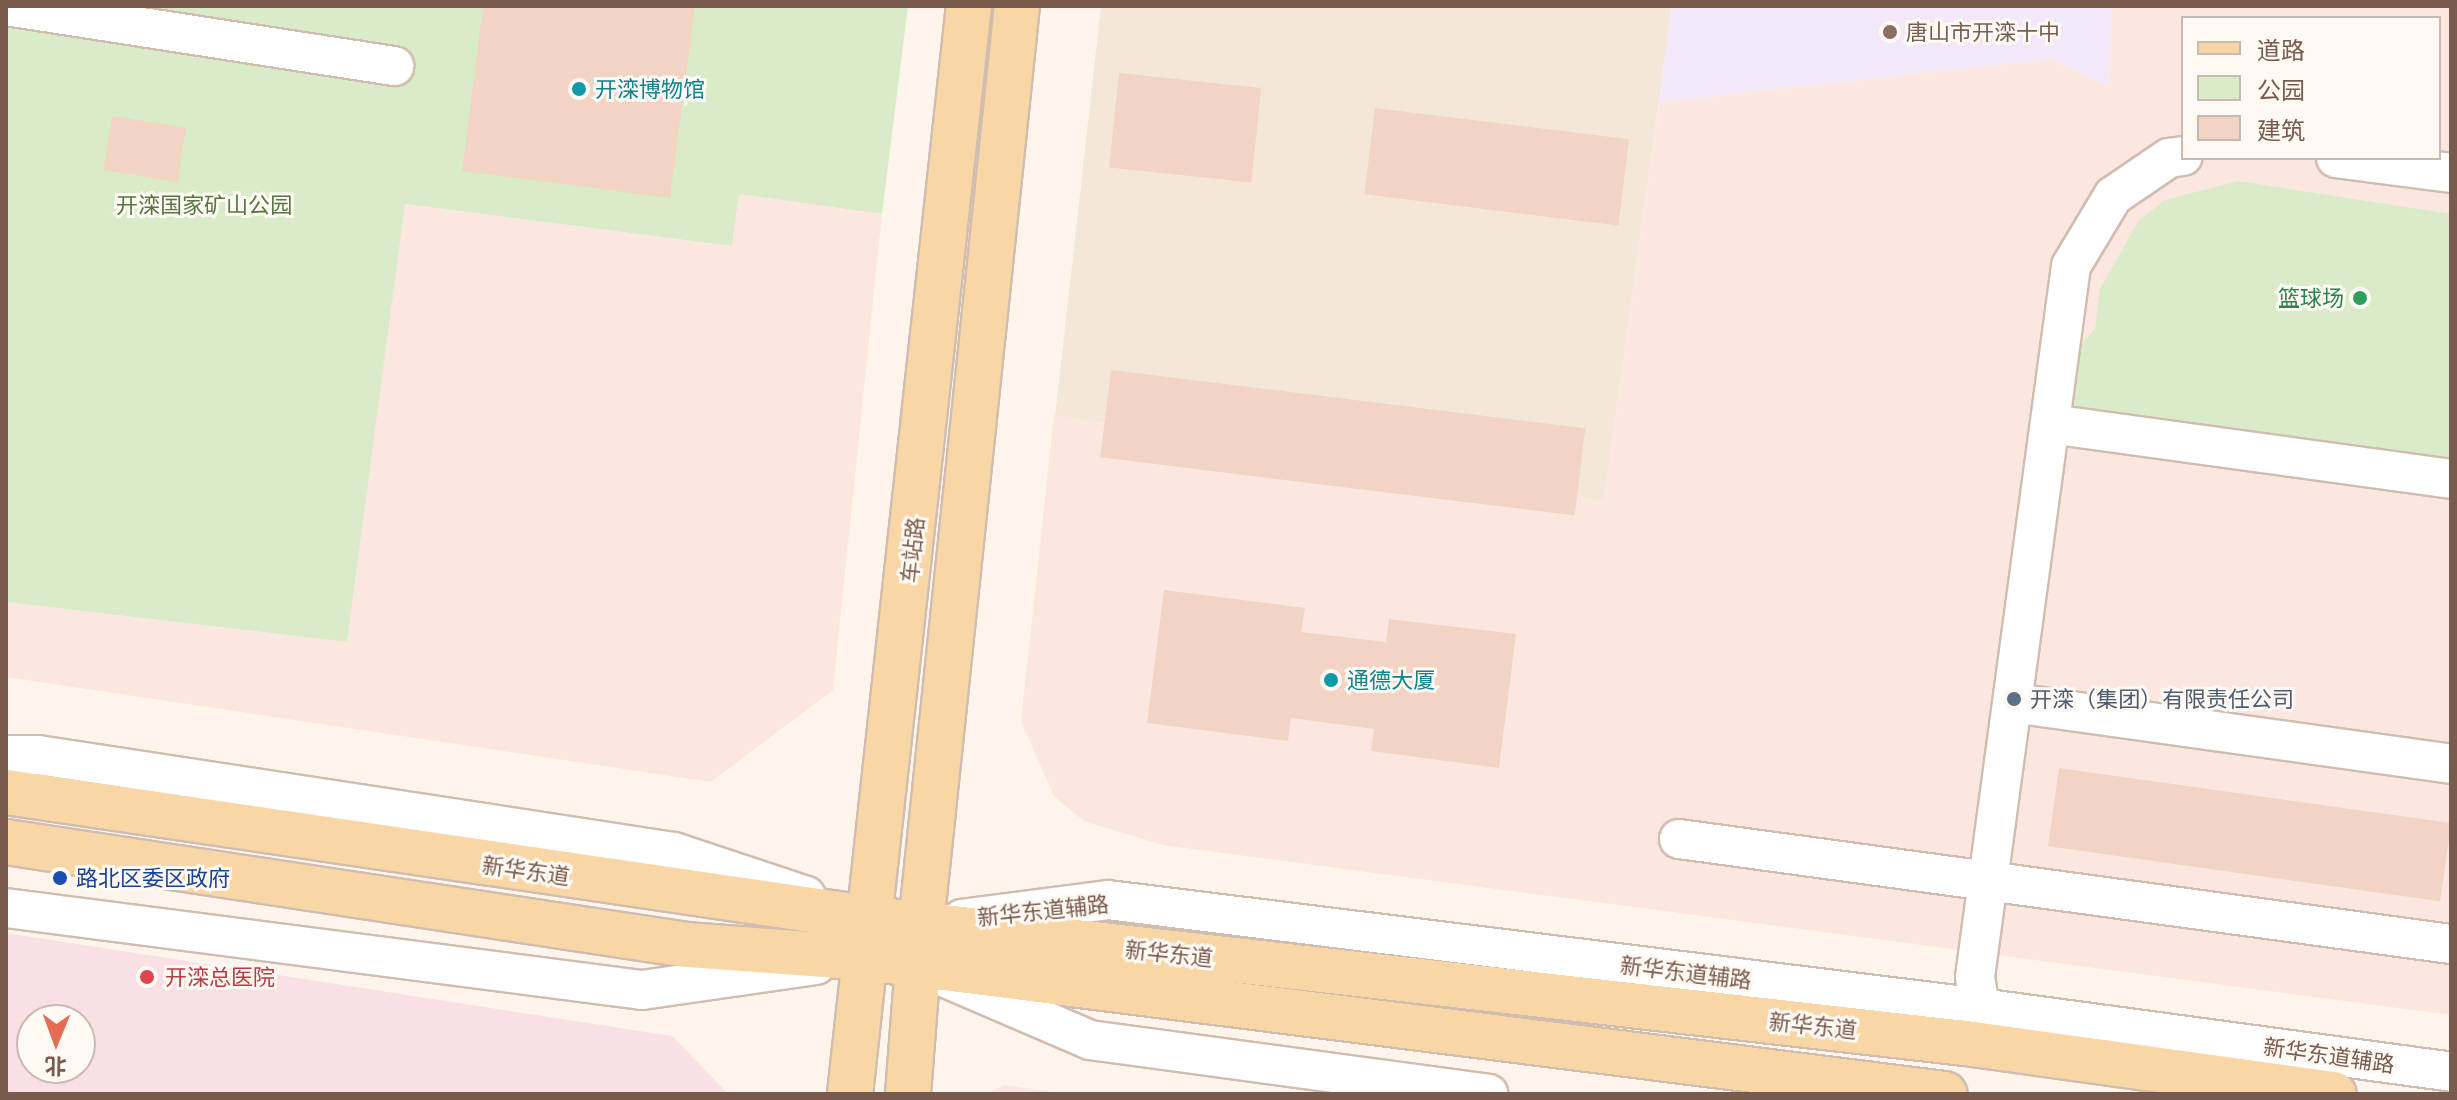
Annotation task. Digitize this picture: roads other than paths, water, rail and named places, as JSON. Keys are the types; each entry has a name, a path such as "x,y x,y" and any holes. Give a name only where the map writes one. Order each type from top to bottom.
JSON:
{"main road":[{"name":"车站路","path":"850,1094 969,6"},
{"path":"908,1094 921,968 921,925 1017,6"},
{"name":"新华东道","path":"6,792 869,939 921,968 1944,1094"},
{"name":"新华东道","path":"6,842 687,945 869,939 921,925 1973,1044 2334,1094"}],"street":[{"path":"6,6 394,66"},
{"path":"1980,1008 1975,977 2071,266 2113,196 2169,158 2181,156"},
{"path":"2351,160 2451,173"},
{"path":"2050,424 2451,479"},
{"path":"2013,703 2451,764"},
{"path":"6,755 38,755 674,852 869,939"},
{"path":"1679,839 2451,944"},
{"name":"新华东道辅路","path":"921,925 1108,900 1980,1008 2451,1072"},
{"path":"6,908 642,990 869,939"},
{"path":"921,968 1090,1040 1488,1094"}],"place":[{"name":"唐山市开滦十中","path":"1890,32"},
{"name":"开滦博物馆","path":"579,89"},
{"name":"篮球场","path":"2360,298"},
{"name":"通德大厦","path":"1331,680"},
{"name":"开滦（集团）有限责任公司","path":"2014,699"},
{"name":"路北区委区政府","path":"60,878"},
{"name":"开滦总医院","path":"147,977"}],"park label":[{"name":"开滦国家矿山公园","path":"204,205"}]}
